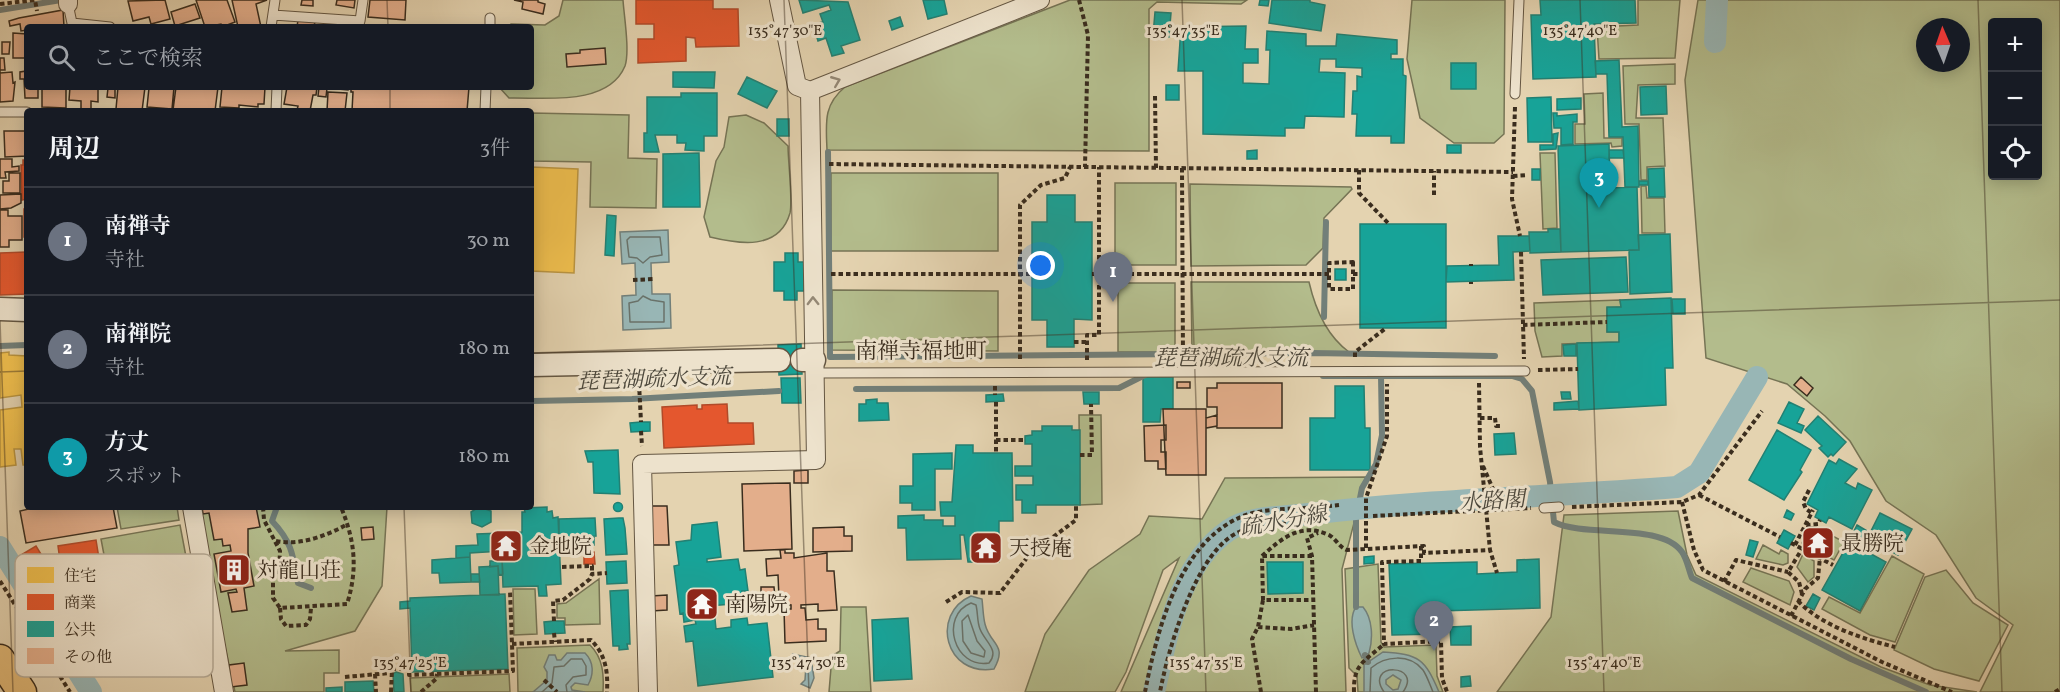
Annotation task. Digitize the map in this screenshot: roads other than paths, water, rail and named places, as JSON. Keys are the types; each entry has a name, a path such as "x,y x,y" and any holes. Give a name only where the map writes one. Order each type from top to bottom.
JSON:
{"main road":[{"path":"0,659 22,692"}],"street":[{"path":"779,0 797,86 810,91 1040,0"},
{"path":"648,692 642,464 816,460 810,364 812,274 810,91"},
{"path":"0,309 24,310"},
{"path":"534,365 779,360"},
{"path":"193,510 200,554"},
{"path":"213,628 224,692"}],"lane":[{"path":"272,24 275,0"},
{"path":"273,15 360,21 363,0"},
{"path":"1515,94 1519,0"},
{"path":"68,2 72,23 82,24"},
{"path":"276,108 277,90"},
{"path":"485,108 486,90"},
{"path":"0,112 24,112"},
{"path":"810,364 1021,373 1525,371"},
{"path":"1544,508 1559,507"}],"water":[{"path":"668,230 669,262 651,263 652,294 670,294 671,328 623,330 622,296 636,295 635,263 622,264 620,232"},
{"path":"971,596 982,599 987,631 999,649 998,661 994,669 977,669 964,664 954,654 949,642 947,629 950,616 958,605"},
{"path":"1356,607 1363,607 1369,617 1371,629 1369,653 1362,658 1352,625 1353,612"},
{"path":"1383,652 1405,654 1425,665 1439,692 1364,692 1364,665","holes":["1393,675 1401,680 1398,689 1393,690 1386,684 1386,680"]},
{"path":"567,653 585,653 590,660 592,672 588,685 575,683 571,687 572,690 585,692 533,692 547,680 544,667 549,655 555,655 557,660 561,660"},
{"path":"792,654 811,658 814,678 810,688 801,684 805,680 806,665"}],"waterway":[{"path":"0,10 61,0"},
{"name":"疏水分線","path":"1715,42 1717,0"},
{"path":"828,152 830,357 1312,353 1495,356"},
{"path":"1324,317 1326,222"},
{"name":"琵琶湖疏水支流","path":"0,346 24,345"},
{"name":"琵琶湖疏水支流","path":"856,389 1119,388 1145,375"},
{"path":"1323,376 1512,376 1522,379 1532,391 1550,482 1554,522 1568,527 1658,537 1672,543 1684,555 1692,578 1851,659 1926,692"},
{"path":"1356,607 1356,518 1362,488 1376,464 1382,435 1381,376"},
{"name":"水路閣","path":"1154,692 1170,626 1186,582 1212,545 1237,525 1268,518 1401,505 1677,487 1699,473 1757,377"},
{"name":"琵琶湖疏水支流","path":"534,401 632,399 779,391"},
{"path":"276,510 272,521 291,549 298,583 311,588"},
{"path":"0,547 15,571"},
{"path":"1365,655 1368,662"},
{"path":"82,677 91,692"}],"place":[{"name":"方丈","path":"1599,208"},
{"name":"南禅寺","path":"1113,302"},
{"name":"最勝院","path":"1818,543"},
{"name":"金地院","path":"506,546"},
{"name":"天授庵","path":"986,548"},
{"name":"対龍山荘","path":"234,570"},
{"name":"南陽院","path":"702,604"},
{"name":"南禅院","path":"1434,651"}],"district":[{"name":"南禅寺福地町","path":"921,350"}]}
